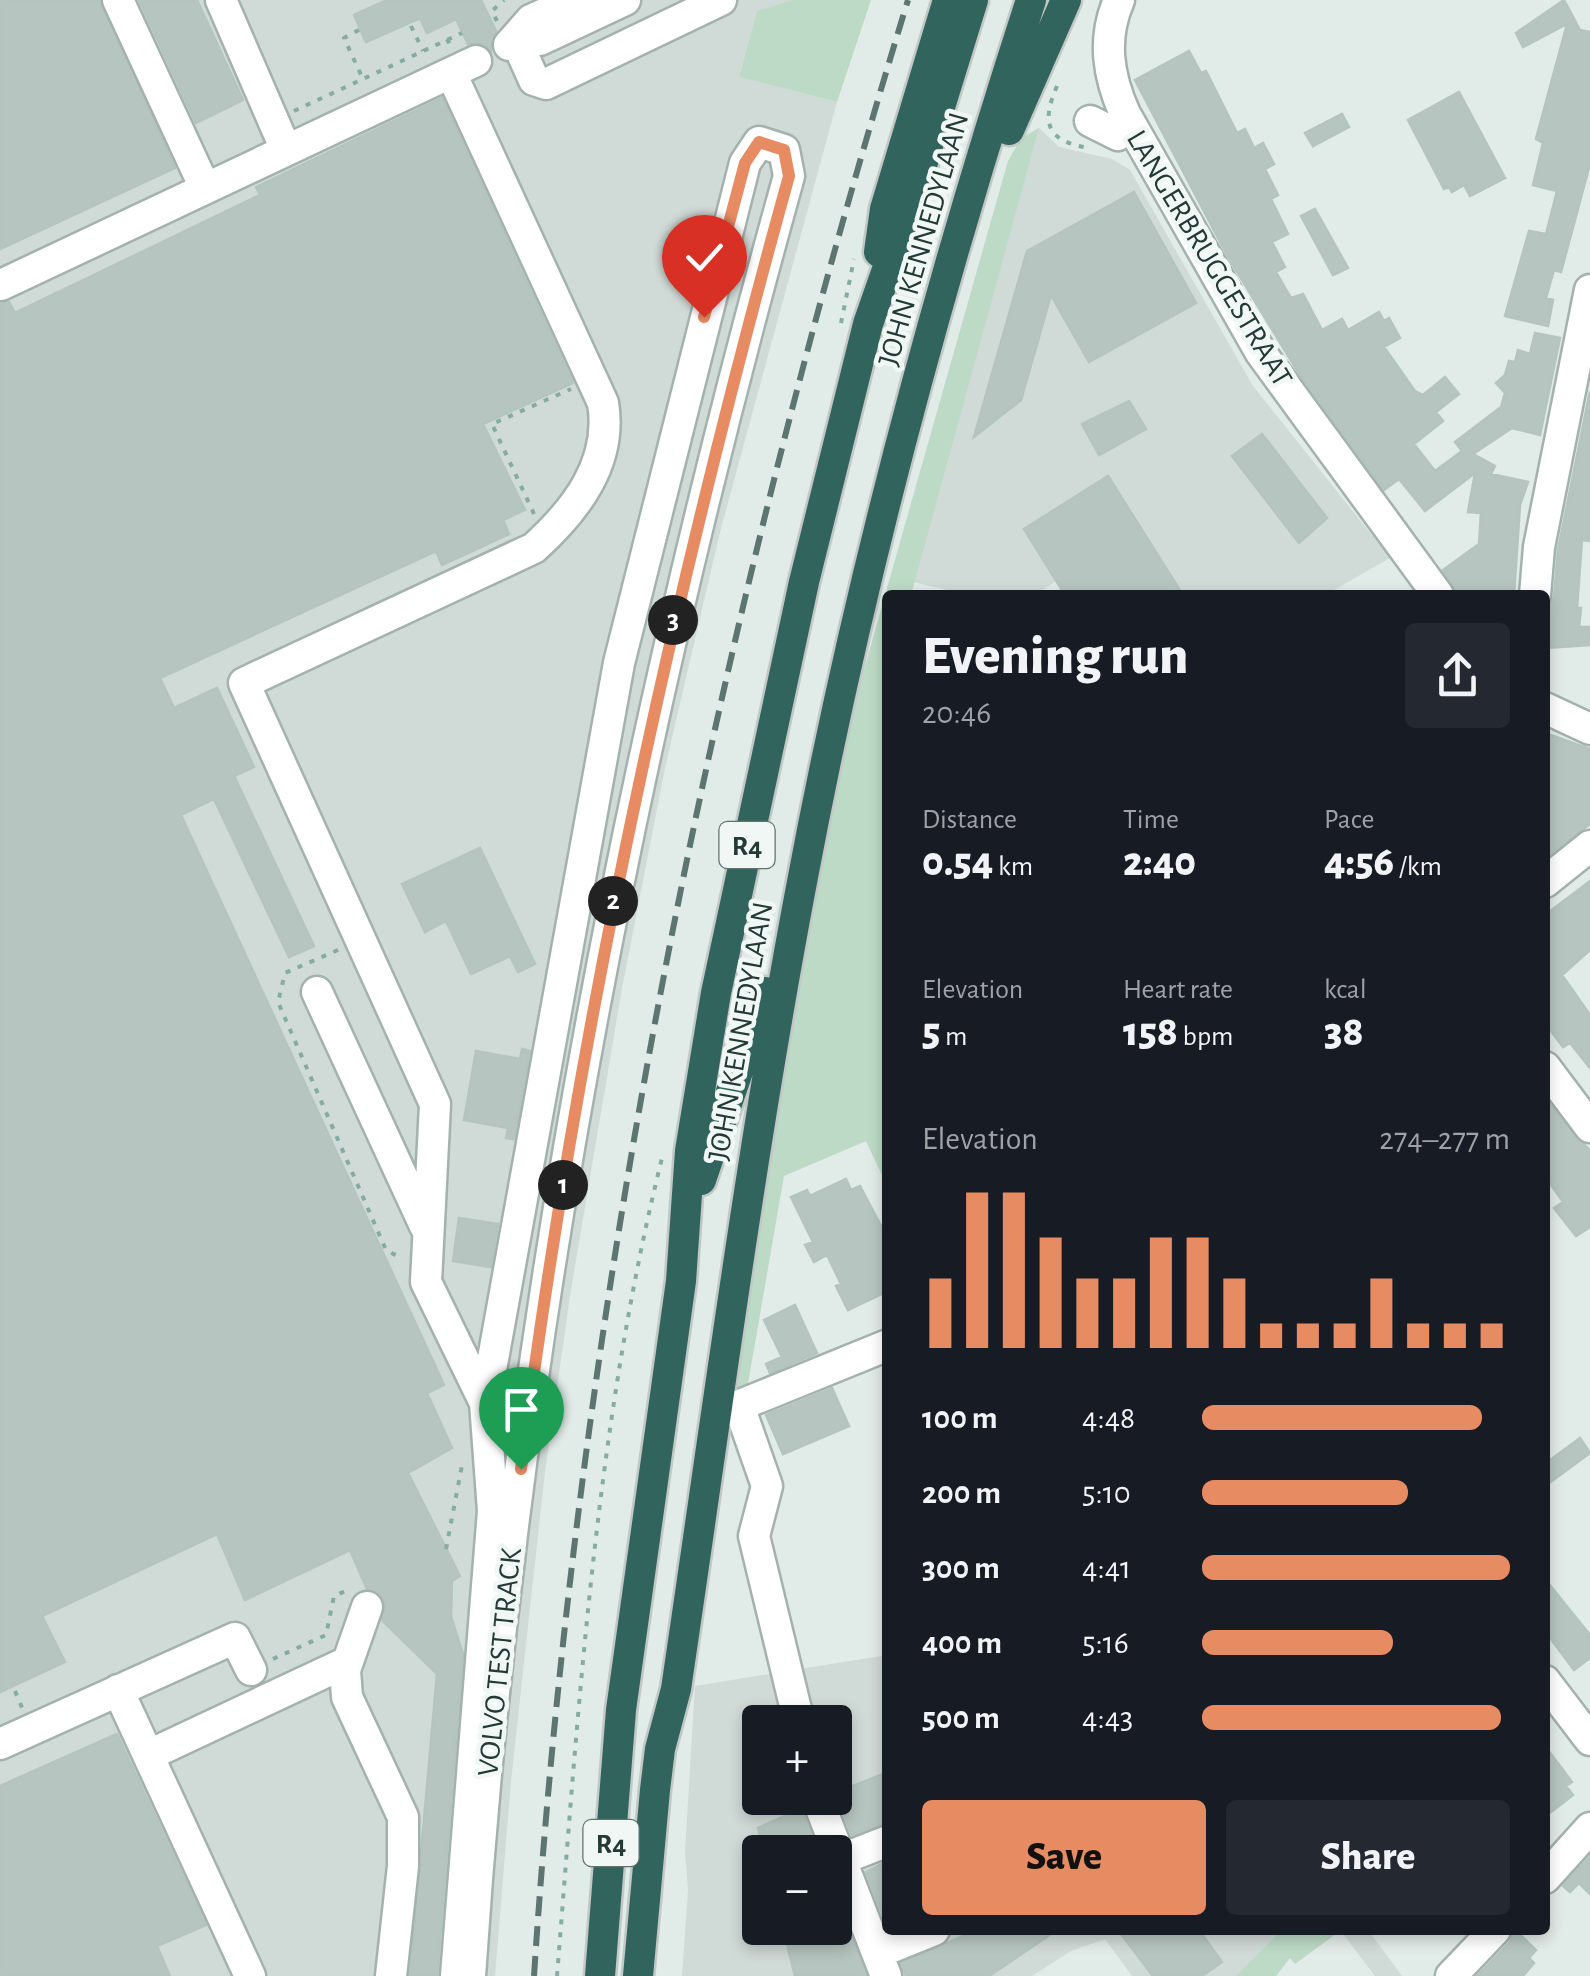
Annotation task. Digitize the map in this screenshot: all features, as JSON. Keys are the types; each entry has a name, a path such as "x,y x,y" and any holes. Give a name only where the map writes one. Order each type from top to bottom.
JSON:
{"highway":[{"path":"868,324 885,209 948,0"},
{"name":"JOHN KENNEDYLAAN","path":"600,1976 621,1710 680,1280 690,1151 716,993 804,582 868,324 973,0"},
{"name":"JOHN KENNEDYLAAN","path":"680,1280 703,1170 768,982 801,797 913,345 977,114 1014,0"},
{"name":"JOHN KENNEDYLAAN","path":"638,1976 660,1749 676,1689 743,1217 802,879 881,522 982,154 1031,0"},
{"path":"802,879 833,781 893,527 1013,117 1066,0"}],"street":[{"path":"118,0 206,188"},
{"path":"221,0 286,150"},
{"path":"513,41 531,20 575,0"},
{"path":"513,41 540,40 624,0"},
{"path":"513,41 534,80 546,84 721,0"},
{"name":"LANGERBRUGGESTRAAT","path":"1120,0 1110,22 1110,82 1138,135 1261,353 1434,590"},
{"path":"1,285 462,67 593,378 607,426 603,448 588,486 568,516 534,548 244,683 436,1104 426,1282 485,1403"},
{"path":"1092,135 1138,135"},
{"name":"VOLVO TEST TRACK","path":"456,1976 493,1511 485,1403 620,663 745,163 759,142 784,150 789,176 673,622 623,851 582,1077 546,1292 516,1514 488,1763 470,1976"},
{"path":"1535,590 1539,547 1590,287 1590,268"},
{"path":"1550,710 1590,728"},
{"path":"1550,878 1590,846"},
{"path":"317,992 427,1228"},
{"path":"1550,1074 1590,1127"},
{"path":"795,1705 754,1536 766,1486 733,1408 882,1347"},
{"path":"366,1595 343,1681 346,1697 403,1817 403,1866 391,1976"},
{"path":"0,1744 234,1638 250,1670"},
{"path":"148,1755 347,1662"},
{"path":"1550,1688 1590,1740"},
{"path":"118,1690 250,1976"},
{"path":"1550,1872 1590,1828"},
{"path":"852,1855 882,1843"},
{"path":"852,1886 881,1964 926,1935"},
{"path":"1450,1976 1490,1935"}],"path":[{"path":"411,26 422,50"},
{"path":"359,30 344,38 362,78"},
{"path":"448,40 462,67"},
{"path":"1064,70 1048,107 1047,122 1056,136 1072,145 1092,135"},
{"path":"545,538 492,424 593,378"},
{"path":"340,949 285,974 278,1002 386,1250 401,1258 390,1263"},
{"path":"446,1548 464,1451"},
{"path":"250,1670 326,1635 334,1596 366,1595"}],"shaded area":[{"path":"0,0 792,0 757,11 739,77 837,102 720,532 665,768 622,988 545,1472 511,1781 495,1976 0,1976"},
{"path":"1039,128 1059,147 1112,159 1130,170 1253,386 1390,558 1334,590 1096,590 1079,566 1043,590 947,590 913,582"},
{"path":"882,1656 882,1935 1276,1935 1236,1976 1132,1976 1105,1939 1071,1951 1032,1976 682,1976 688,1890 685,1851 695,1686"},
{"path":"1344,1935 1372,1935 1402,1976 1375,1976"}],"green space":[{"path":"792,0 871,0 837,102 739,77 757,11"},
{"path":"1039,128 912,590 886,590 1008,161 1021,138"},
{"path":"882,606 882,1175 866,1141 784,1176 747,1389 728,1392 788,1020 857,694"},
{"path":"1276,1935 1335,1935 1295,1964 1290,1958 1276,1976 1236,1976"}],"building":[{"path":"0,0 100,0 175,168 0,249"},
{"path":"139,0 197,0 243,100 196,123"},
{"path":"387,0 481,0 496,31 491,51 478,43 468,44 456,19 427,33 420,18 366,42 354,15"},
{"path":"1564,0 1580,30 1590,32 1590,164 1561,272 1554,270 1546,298 1553,300 1548,326 1505,316 1529,231 1546,234 1557,191 1533,185 1543,143 1536,139 1567,24 1523,47 1516,33"},
{"path":"1189,51 1201,73 1206,71 1237,133 1245,129 1254,148 1263,143 1274,164 1265,169 1278,195 1271,199 1288,234 1272,242 1285,267 1276,272 1291,298 1303,294 1322,330 1342,319 1348,330 1379,312 1384,321 1389,318 1400,338 1384,347 1415,391 1423,395 1445,377 1459,394 1436,412 1443,421 1414,444 1435,471 1462,451 1455,442 1501,407 1505,393 1496,383 1505,375 1509,361 1515,362 1518,350 1530,354 1535,333 1560,338 1540,435 1512,428 1473,454 1495,466 1491,474 1528,482 1520,505 1514,590 1456,590 1443,570 1479,544 1481,513 1468,512 1475,473 1425,511 1399,479 1384,490 1298,372 1228,257 1135,80"},
{"path":"1459,92 1505,178 1470,196 1464,185 1452,192 1449,187 1444,189 1408,120"},
{"path":"442,98 573,383 483,424 525,510 503,520 509,534 442,565 436,551 160,678 174,708 217,688 254,767 234,776 314,946 289,957 214,799 181,815 444,1385 427,1393 452,1448 408,1473 460,1576 452,1581 451,1617 463,1654 437,1976 410,1976 437,1674 382,1620 385,1603 380,1594 367,1589 350,1550 245,1600 217,1534 42,1616 65,1662 0,1692 0,304 9,302 15,313 260,195 256,187"},
{"path":"1342,114 1349,127 1313,146 1305,133"},
{"path":"1134,192 1196,303 1089,362 1051,295 1021,400 974,437 1027,251"},
{"path":"1315,209 1348,268 1333,275 1301,216"},
{"path":"1590,391 1590,541 1582,540 1577,608 1581,608 1579,627 1590,627 1590,645 1550,648 1550,604"},
{"path":"1129,401 1146,429 1099,455 1082,424"},
{"path":"1262,434 1327,518 1299,543 1232,456"},
{"path":"1108,476 1180,590 1062,590 1024,529"},
{"path":"1550,735 1590,749 1590,824 1550,854"},
{"path":"480,848 535,964 518,972 510,956 471,974 446,921 425,932 402,884"},
{"path":"1590,881 1590,950 1562,975 1590,1015 1590,1068 1570,1043 1563,1047 1550,1030 1550,911"},
{"path":"522,1049 530,1051 514,1139 506,1138 508,1128 464,1120 476,1051 520,1059"},
{"path":"1550,1104 1590,1151 1590,1227 1576,1236 1554,1208 1563,1202 1550,1183"},
{"path":"846,1179 851,1190 860,1186 882,1228 882,1294 848,1310 827,1255 814,1262 805,1245 813,1242 791,1197 807,1190 810,1196"},
{"path":"459,1218 498,1224 491,1267 453,1261"},
{"path":"795,1305 817,1353 770,1373 766,1364 782,1357 764,1320"},
{"path":"832,1388 849,1426 783,1454 766,1415"},
{"path":"1580,1438 1590,1453 1550,1482 1550,1460"},
{"path":"1550,1585 1590,1635 1590,1658 1574,1670 1550,1638"},
{"path":"117,1734 206,1925 157,1946 170,1976 0,1976 0,1786"},
{"path":"1550,1753 1572,1782 1566,1786 1573,1795 1551,1812"},
{"path":"882,1774 882,1825 852,1835 844,1815 852,1815 852,1786"},
{"path":"787,1815 803,1815 811,1835 760,1835 758,1828"},
{"path":"1590,1856 1590,1894 1579,1883 1570,1892 1563,1886"},
{"path":"882,1864 882,1913 866,1872"},
{"path":"965,1935 1050,1935 989,1976 906,1976 901,1963"},
{"path":"1122,1935 1203,1935 1222,1962 1202,1976 1153,1976"},
{"path":"1513,1935 1520,1935 1536,1950 1529,1958 1534,1963 1523,1976 1477,1976"},
{"path":"852,1939 866,1976 795,1976 787,1945 852,1945"}],"railway":[{"path":"534,1976 555,1725 583,1474 620,1225 664,977 715,730 773,485 837,242 908,0"}],"route":[{"path":"521,1469 560,1205 623,851 707,480 789,176 784,150 759,142 745,163 704,317"}]}
